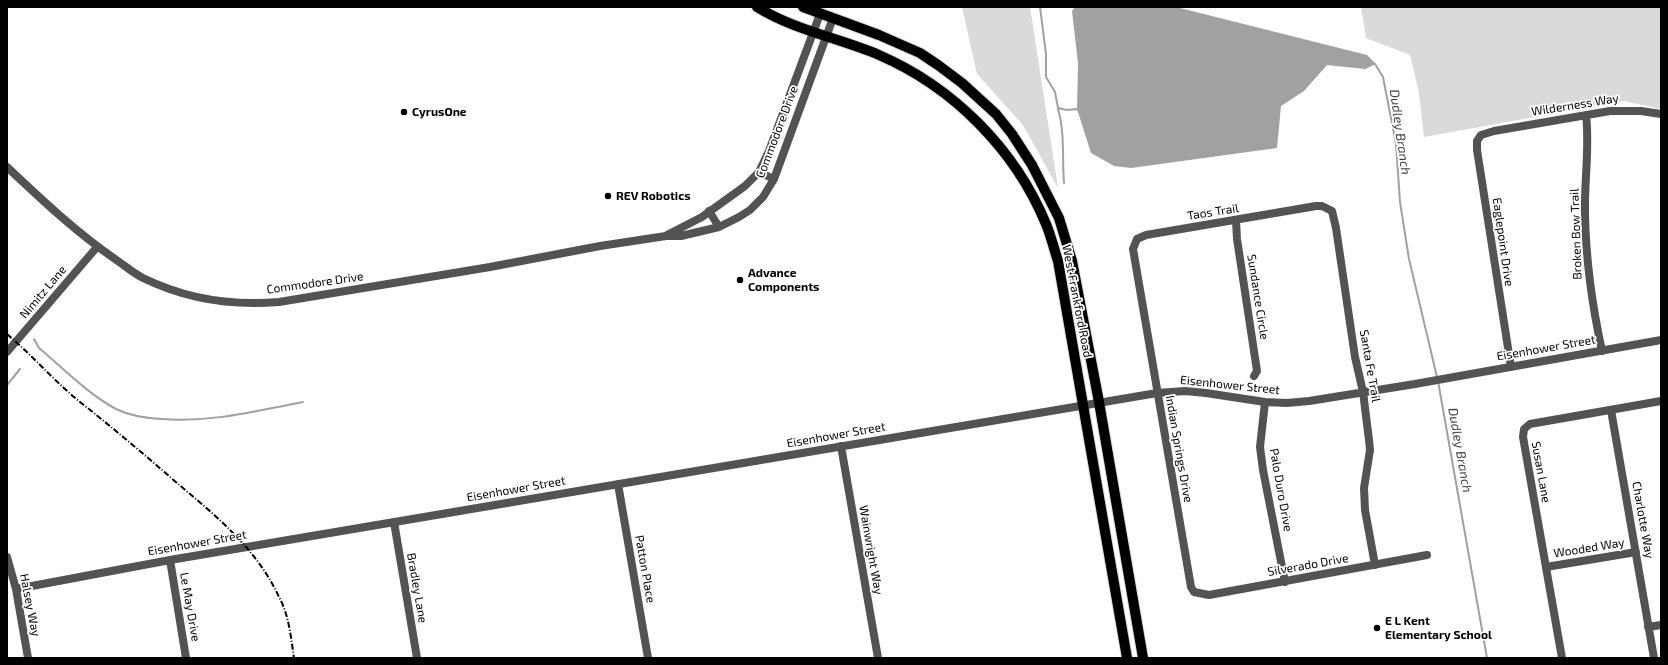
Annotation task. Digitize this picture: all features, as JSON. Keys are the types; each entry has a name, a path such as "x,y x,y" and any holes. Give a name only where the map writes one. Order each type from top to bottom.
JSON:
{"main road":[{"name":"West Frankford Road","path":"757,7 787,22 895,62 942,90 986,131 1003,150 1031,194 1050,235 1062,280 1127,658"},
{"name":"West Frankford Road","path":"803,7 880,34 920,53 962,83 996,114 1012,134 1032,165 1059,218 1072,262 1099,402 1143,658"}],"street":[{"name":"Commodore Drive","path":"666,236 709,211 745,186 759,172 769,151 820,14"},
{"name":"Commodore Drive","path":"7,167 53,211 97,247 142,277 166,288 219,302 257,304 279,302 666,236 681,236 718,227 739,217 750,210 762,197 774,179 833,18"},
{"name":"Wilderness Way","path":"1494,131 1586,115 1627,110 1661,114"},
{"name":"Broken Bow Trail","path":"1586,115 1588,147 1585,202 1587,265 1602,351"},
{"name":"Eaglepoint Drive","path":"1494,131 1481,134 1477,141 1477,150 1511,367"},
{"path":"759,172 774,179"},
{"name":"Santa Fe Trail","path":"1293,211 1322,206 1332,211 1336,228 1355,357 1363,392 1370,450 1364,495 1365,510 1375,565"},
{"path":"709,211 718,227"},
{"name":"Taos Trail","path":"1137,239 1146,235 1293,211"},
{"name":"Sundance Circle","path":"1236,221 1237,239 1257,370 1254,376"},
{"name":"Indian Springs Drive","path":"1137,239 1133,249 1191,587 1194,592"},
{"name":"Nimitz Lane","path":"7,352 97,247"},
{"name":"Eisenhower Street","path":"16,589 170,560 1157,393 1185,391 1265,402 1287,403 1309,401 1661,340"},
{"name":"Susan Lane","path":"1562,658 1523,437 1524,429 1530,424 1661,401"},
{"name":"Palo Duro Drive","path":"1265,402 1260,447 1285,582"},
{"name":"Charlotte Way","path":"1611,410 1654,658"},
{"name":"Wainwright Way","path":"842,446 878,658"},
{"name":"Patton Place","path":"618,484 648,658"},
{"name":"Bradley Lane","path":"394,522 417,658"},
{"name":"Wooded Way","path":"1546,567 1636,552"},
{"name":"Silverado Drive","path":"1194,592 1209,595 1427,555"},
{"name":"Halsey Way","path":"7,557 16,589 28,658"},
{"name":"Le May Drive","path":"170,560 186,658"},
{"path":"1648,627 1661,625"}],"shaded area":[{"path":"962,7 1030,7 1058,188 1023,125 977,74"},
{"path":"1075,7 1176,7 1367,55 1376,64 1365,69 1327,65 1304,91 1281,106 1277,148 1131,168 1114,166 1091,153 1077,109 1078,63 1072,11"},
{"path":"1361,7 1661,7 1661,109 1624,101 1424,137 1419,93 1410,55 1366,38"}],"waterway":[{"name":"Dudley Branch","path":"1040,7 1046,54 1046,77 1055,92 1058,108 1067,110 1077,109 1079,111"},
{"name":"Dudley Branch","path":"1375,64 1383,77 1396,144 1400,202 1409,259 1437,377"},
{"path":"1058,109 1062,136 1064,183"},
{"path":"34,339 39,348 86,389 116,409 132,415 179,420 215,418 303,402"},
{"path":"7,385 20,369"},
{"name":"Dudley Branch","path":"1438,381 1487,658"}],"railway":[{"path":"7,334 70,394 129,442 221,521 234,534 270,580 282,604 289,627 294,658"}],"place":[{"name":"CyrusOne","path":"404,112"},
{"name":"REV Robotics","path":"608,196"},
{"name":"Advance Components","path":"740,280"},
{"name":"E L Kent Elementary School","path":"1377,628"}]}
